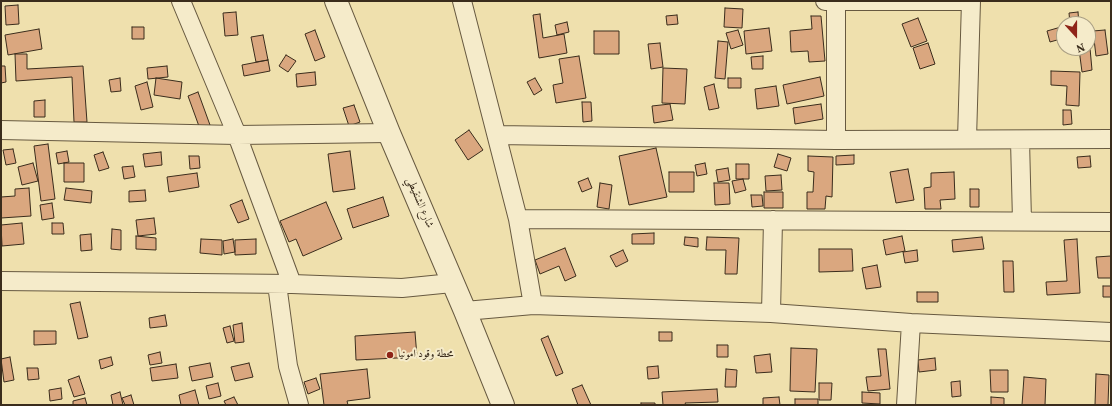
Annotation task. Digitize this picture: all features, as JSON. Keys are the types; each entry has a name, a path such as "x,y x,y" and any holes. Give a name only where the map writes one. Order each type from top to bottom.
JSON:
{"street":[{"path":"181,1 237,135 284,284 288,366 299,405"},
{"name":"شارع الشنقيطي","path":"336,1 389,133 465,311 502,405"},
{"path":"462,1 518,219 533,305"},
{"path":"825,1 971,1 968,139"},
{"path":"836,1 836,140"},
{"path":"1,130 237,135 389,133"},
{"path":"497,135 836,140 1111,139"},
{"path":"1020,140 1022,221"},
{"path":"518,219 1111,222"},
{"path":"771,313 773,220"},
{"path":"1,281 284,284 402,288 452,283"},
{"path":"465,311 533,305 771,313 911,323 1111,332"},
{"path":"906,405 911,323"}],"building":[{"path":"18,5 19,24 6,25 5,6"},
{"path":"725,8 743,9 742,28 724,27"},
{"path":"236,12 238,35 225,36 223,13"},
{"path":"1078,12 1078,16 1069,16 1069,13"},
{"path":"540,14 543,38 564,34 567,53 539,58 533,15"},
{"path":"677,15 678,24 667,25 666,16"},
{"path":"811,16 821,16 825,61 809,62 808,51 791,52 790,31 812,29"},
{"path":"918,18 927,41 911,47 902,24"},
{"path":"567,22 569,32 557,35 555,25"},
{"path":"132,27 144,27 144,39 132,39"},
{"path":"769,28 772,51 746,54 744,31"},
{"path":"1056,28 1056,40 1050,42 1047,31"},
{"path":"39,29 42,49 8,55 5,35"},
{"path":"315,30 325,57 315,61 305,34"},
{"path":"738,30 743,45 731,49 726,33"},
{"path":"1105,30 1108,54 1096,56 1096,31"},
{"path":"594,31 619,31 619,54 594,54"},
{"path":"263,35 268,60 256,62 251,37"},
{"path":"718,41 728,42 725,79 715,78"},
{"path":"660,43 663,67 651,69 648,44"},
{"path":"928,43 935,64 920,69 913,48"},
{"path":"15,54 27,54 27,69 83,66 87,122 74,122 72,77 16,81"},
{"path":"286,55 296,61 288,72 279,66"},
{"path":"579,56 586,98 556,103 553,85 563,83 559,59"},
{"path":"763,56 763,69 752,69 751,57"},
{"path":"1080,56 1091,56 1092,70 1082,72"},
{"path":"268,60 270,71 244,76 242,65"},
{"path":"1,66 5,66 6,82 1,83"},
{"path":"167,66 168,77 148,79 147,68"},
{"path":"663,68 687,69 685,104 662,103"},
{"path":"1051,71 1080,72 1079,106 1066,105 1067,86 1051,85"},
{"path":"315,72 316,85 297,87 296,74"},
{"path":"820,77 824,96 787,104 783,85"},
{"path":"120,78 121,91 111,92 109,80"},
{"path":"156,78 182,82 180,99 154,95"},
{"path":"535,78 542,90 534,95 527,82"},
{"path":"728,78 741,78 741,88 728,88"},
{"path":"147,82 153,107 141,110 135,86"},
{"path":"714,84 719,108 709,110 704,87"},
{"path":"776,86 779,106 757,109 755,89"},
{"path":"198,92 210,125 200,129 188,96"},
{"path":"45,100 45,117 34,117 34,101"},
{"path":"582,102 591,102 592,121 583,122"},
{"path":"670,104 673,120 654,123 652,106"},
{"path":"821,104 823,119 795,124 793,108"},
{"path":"354,105 360,122 349,126 343,108"},
{"path":"1063,110 1071,110 1072,124 1063,125"},
{"path":"469,130 483,150 468,160 455,140"},
{"path":"48,144 55,199 41,201 34,146"},
{"path":"656,148 667,197 629,205 619,156"},
{"path":"13,149 16,163 6,165 3,150"},
{"path":"67,151 69,162 58,164 56,153"},
{"path":"350,151 355,189 333,192 328,154"},
{"path":"103,152 109,168 99,171 94,155"},
{"path":"161,152 162,165 145,167 143,154"},
{"path":"778,154 791,158 787,171 774,167"},
{"path":"854,155 854,164 836,165 836,156"},
{"path":"189,156 199,156 200,168 190,169"},
{"path":"808,156 833,157 832,197 826,196 825,209 807,209 807,192 813,192 814,172 808,171"},
{"path":"1090,156 1091,167 1078,168 1077,157"},
{"path":"33,163 38,181 22,185 18,167"},
{"path":"64,163 84,163 84,182 64,182"},
{"path":"705,163 707,174 697,176 695,165"},
{"path":"736,164 749,164 749,179 736,179"},
{"path":"133,166 135,177 124,179 122,167"},
{"path":"728,168 730,180 718,182 716,170"},
{"path":"908,169 914,200 896,203 890,172"},
{"path":"669,172 694,172 694,192 669,192"},
{"path":"954,172 955,199 940,200 941,209 925,209 924,188 931,187 931,173"},
{"path":"197,173 199,187 169,192 167,177"},
{"path":"781,175 782,190 766,191 765,176"},
{"path":"588,178 592,188 582,192 578,182"},
{"path":"743,179 746,190 735,193 732,181"},
{"path":"600,183 612,185 609,209 597,207"},
{"path":"714,183 729,183 730,204 715,205"},
{"path":"29,188 31,216 1,218 1,197 15,196 15,189"},
{"path":"66,188 92,191 91,203 64,200"},
{"path":"970,189 979,189 979,207 970,207"},
{"path":"145,190 146,201 129,202 129,191"},
{"path":"764,192 783,192 783,208 764,208"},
{"path":"751,195 762,195 763,206 752,207"},
{"path":"383,197 389,216 353,228 347,209"},
{"path":"242,200 249,219 238,223 230,205"},
{"path":"326,202 342,239 303,256 296,239 289,242 280,221"},
{"path":"52,203 54,218 42,220 40,205"},
{"path":"154,218 156,234 138,236 136,220"},
{"path":"22,223 24,244 2,246 1,225"},
{"path":"52,223 63,223 64,234 52,234"},
{"path":"112,229 121,230 121,250 111,249"},
{"path":"654,233 654,244 632,244 632,234"},
{"path":"91,234 92,250 81,251 80,235"},
{"path":"136,236 156,238 156,250 136,249"},
{"path":"902,236 905,251 886,255 883,240"},
{"path":"685,237 698,238 698,247 684,245"},
{"path":"707,237 739,238 737,274 725,274 726,250 706,250"},
{"path":"982,237 984,249 953,252 952,240"},
{"path":"201,239 222,240 222,255 200,253"},
{"path":"233,239 235,252 224,254 223,241"},
{"path":"256,239 256,254 235,255 235,240"},
{"path":"1077,239 1080,293 1047,295 1046,282 1067,281 1064,240"},
{"path":"565,248 576,276 565,281 559,266 540,274 535,260"},
{"path":"819,249 852,249 853,271 819,272"},
{"path":"623,250 628,261 616,267 610,256"},
{"path":"917,250 918,261 905,263 903,252"},
{"path":"1111,256 1111,278 1098,278 1096,257"},
{"path":"1003,261 1013,261 1014,292 1004,292"},
{"path":"877,265 881,287 866,289 862,268"},
{"path":"1103,286 1111,286 1111,297 1103,297"},
{"path":"917,292 938,292 938,302 917,302"},
{"path":"80,302 88,337 78,339 70,304"},
{"path":"165,315 167,326 150,328 149,318"},
{"path":"242,323 244,342 235,343 233,325"},
{"path":"230,326 234,341 227,343 223,328"},
{"path":"34,331 56,331 56,344 34,345"},
{"path":"415,332 417,357 356,360 355,336"},
{"path":"659,332 672,332 672,341 659,341"},
{"path":"548,336 563,373 556,376 541,339"},
{"path":"717,345 728,345 728,357 717,357"},
{"path":"791,348 817,349 815,392 790,391"},
{"path":"878,349 886,349 890,389 868,391 866,377 881,376"},
{"path":"160,352 162,363 150,365 148,355"},
{"path":"770,354 772,372 756,373 754,356"},
{"path":"10,357 14,380 4,382 1,359"},
{"path":"111,357 113,365 101,369 99,360"},
{"path":"935,358 936,370 919,372 918,360"},
{"path":"210,363 213,377 192,381 189,367"},
{"path":"249,363 253,377 235,381 231,367"},
{"path":"176,364 178,378 152,381 150,368"},
{"path":"658,366 659,378 648,379 647,367"},
{"path":"27,368 38,368 39,379 28,380"},
{"path":"367,369 370,398 347,401 348,405 324,405 320,374"},
{"path":"726,369 737,370 736,387 725,387"},
{"path":"990,370 1008,370 1008,392 991,392"},
{"path":"1096,374 1109,375 1108,405 1095,405"},
{"path":"79,376 85,394 74,397 68,380"},
{"path":"1024,377 1046,379 1045,405 1022,405"},
{"path":"316,378 320,389 308,394 304,382"},
{"path":"960,381 961,396 952,397 951,382"},
{"path":"218,383 221,396 209,399 206,386"},
{"path":"819,383 832,383 831,400 819,400"},
{"path":"582,385 591,405 578,405 572,389"},
{"path":"61,388 62,399 50,401 49,390"},
{"path":"717,389 718,402 685,403 686,405 663,405 662,392"},
{"path":"195,390 199,405 181,405 179,395"},
{"path":"120,392 123,405 113,405 111,395"},
{"path":"862,392 880,393 880,404 862,403"},
{"path":"131,395 134,405 125,405 122,398"},
{"path":"234,397 238,405 226,405 224,401"},
{"path":"779,397 780,405 763,405 763,398"},
{"path":"991,397 1004,398 1004,405 991,405"},
{"path":"85,398 87,405 73,405 73,401"},
{"path":"795,399 818,399 818,405 795,405"},
{"path":"641,403 655,403 655,405 641,405"}],"place":[{"name":"محطة وقود امونيا","path":"390,355"}]}
